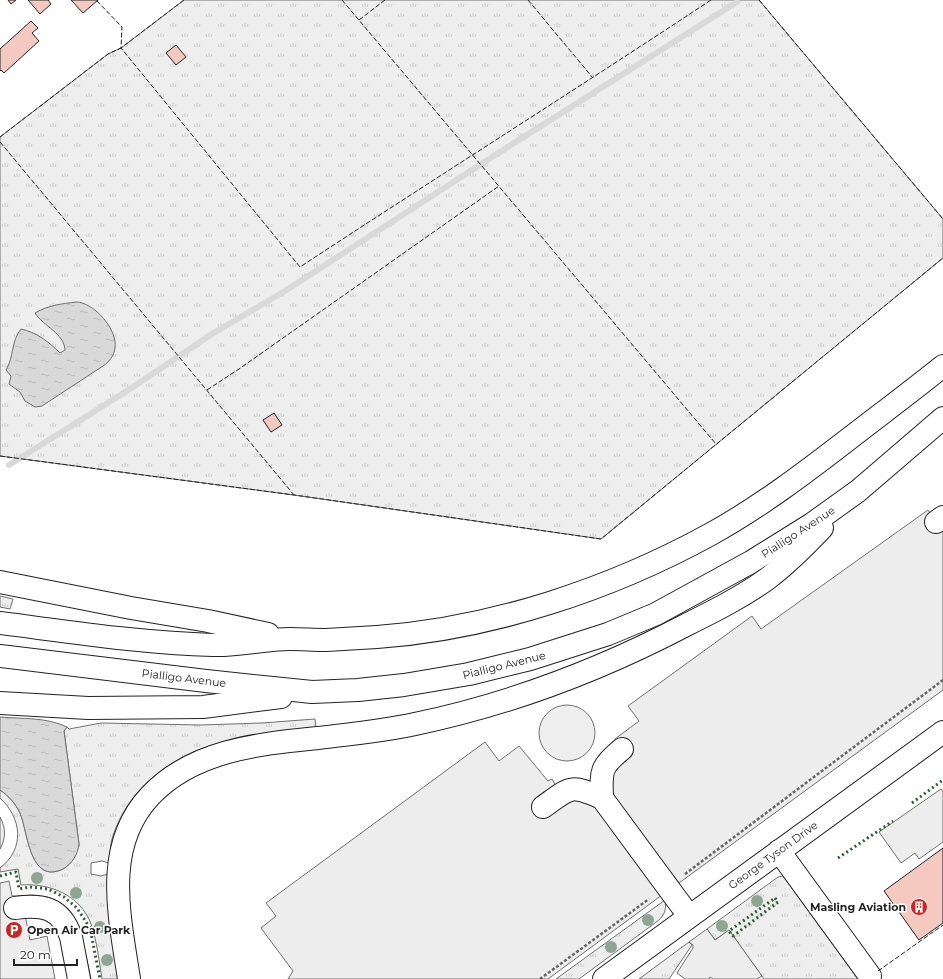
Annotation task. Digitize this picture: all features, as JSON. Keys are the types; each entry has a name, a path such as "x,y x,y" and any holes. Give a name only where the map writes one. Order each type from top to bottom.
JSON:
{"main road":[{"path":"0,623 137,640 217,645 288,639 324,640 371,637 432,630 540,606 594,588 638,570 678,552 714,532 806,472 943,366"},
{"name":"Pialligo Avenue","path":"0,656 206,681 312,692 358,690 397,686 469,674 530,659 608,634 656,614 751,562 812,524 858,491 943,418"},
{"path":"129,979 119,908 118,886 120,861 130,826 139,810 150,796 166,781 184,770 220,753 279,742 368,732 456,715 532,693 580,675 667,635 731,602 755,587 786,563 858,491"},
{"path":"0,582 131,608 208,621 288,639"},
{"path":"0,703 88,708 203,707 312,692"},
{"name":"George Tyson Drive","path":"604,979 943,732"},
{"path":"602,798 601,778 604,766 610,758 622,749"},
{"path":"543,807 570,789 583,791 602,798 689,916"},
{"path":"779,851 870,976"},
{"path":"14,908 31,905 50,910 60,918 71,937 79,979"}],"path":[{"path":"540,979 668,886 943,680"}],"green space":[{"path":"184,0 759,0 943,219 943,258 601,539 294,495 0,456 0,137 108,54 121,48"},
{"path":"0,596 13,599 10,609 0,607"},
{"path":"567,705 578,707 587,713 593,722 595,733 593,744 587,753 578,759 567,761 556,759 547,753 541,744 539,733 541,722 547,713 556,707"},
{"path":"315,719 316,728 220,743 199,750 166,767 139,791 119,822 112,839 109,863 102,861 91,863 91,874 101,876 108,874 108,904 119,979 102,979 98,951 91,924 80,905 72,898 53,889 43,886 21,885 18,869 0,872 0,868 14,852 18,833 13,815 0,798 0,790 9,797 18,809 23,821 32,854 43,870 52,872 63,869 71,862 77,851 79,844 64,731 67,727 69,729 101,723 200,725 262,723"},
{"path":"0,817 4,833 0,849"},
{"path":"783,876 858,979 764,979 729,930 715,940 707,929 778,877"},
{"path":"665,900 666,907 663,916 658,921 579,979 556,979"},
{"path":"689,942 692,945 669,979 639,979"}],"shaded area":[{"path":"928,510 941,529 943,528 943,690 679,883 613,796 610,775 628,758 615,739 639,721 628,706 752,616 761,629"},
{"path":"485,742 499,761 519,746 548,781 552,779 556,786 575,797 594,803 662,895 548,979 288,979 293,971 261,928 276,916 266,903"},
{"path":"941,789 943,792 943,842 919,859 915,853 901,863 879,832"},
{"name":"Open Air Car Park","path":"9,881 12,896 33,895 47,897 52,899 72,915 81,932 91,979 69,979 61,942 55,926 46,919 25,915 30,940 47,936 55,979 0,979 0,883"},
{"path":"707,929 715,940 729,930 762,976 757,979 713,979 710,977 709,979 685,979 677,973 693,948 693,945 689,942"}],"water":[{"path":"76,302 83,303 97,312 109,326 115,341 114,354 103,366 42,406 35,407 25,401 20,392 9,384 11,376 6,370 9,365 16,339 21,329 27,330 42,338 60,353 65,350 61,339 35,313 60,304"},
{"path":"0,717 43,720 67,727 64,731 79,844 74,858 63,869 52,872 43,870 37,863 28,843 20,813 12,800 0,790"}],"building":[{"path":"8,0 16,0 11,4"},
{"path":"28,0 48,0 51,4 40,14"},
{"path":"71,0 98,0 83,13"},
{"path":"31,21 38,28 32,33 39,41 4,73 1,70 0,71 0,49"},
{"path":"176,45 186,57 176,65 166,53"},
{"path":"274,413 282,425 271,432 263,420"},
{"name":"Masling Aviation","path":"943,848 943,923 919,940 884,891"}],"waterway":[{"path":"9,465 130,389 212,334 285,291 492,157 737,2"}],"hedge":[{"path":"912,803 943,780"},
{"path":"838,858 893,821"},
{"path":"0,876 16,872 19,889 30,887 48,889 64,897 77,908 90,928 100,979"},
{"path":"775,898 778,902 733,936 729,931 775,898"}],"fence":[{"path":"184,0 121,48 300,267 711,0"},
{"path":"342,0 716,444"},
{"path":"359,20 385,0"},
{"path":"528,0 593,78"},
{"path":"759,0 943,219"},
{"path":"0,137 108,54 121,48 122,27 97,1"},
{"path":"0,142 294,495"},
{"path":"207,390 499,186"},
{"path":"0,456 294,495 601,539 943,258"},
{"path":"878,971 943,925"}],"place":[{"name":"Masling Aviation","path":"919,907"},
{"name":"Open Air Car Park","path":"14,930"}]}
